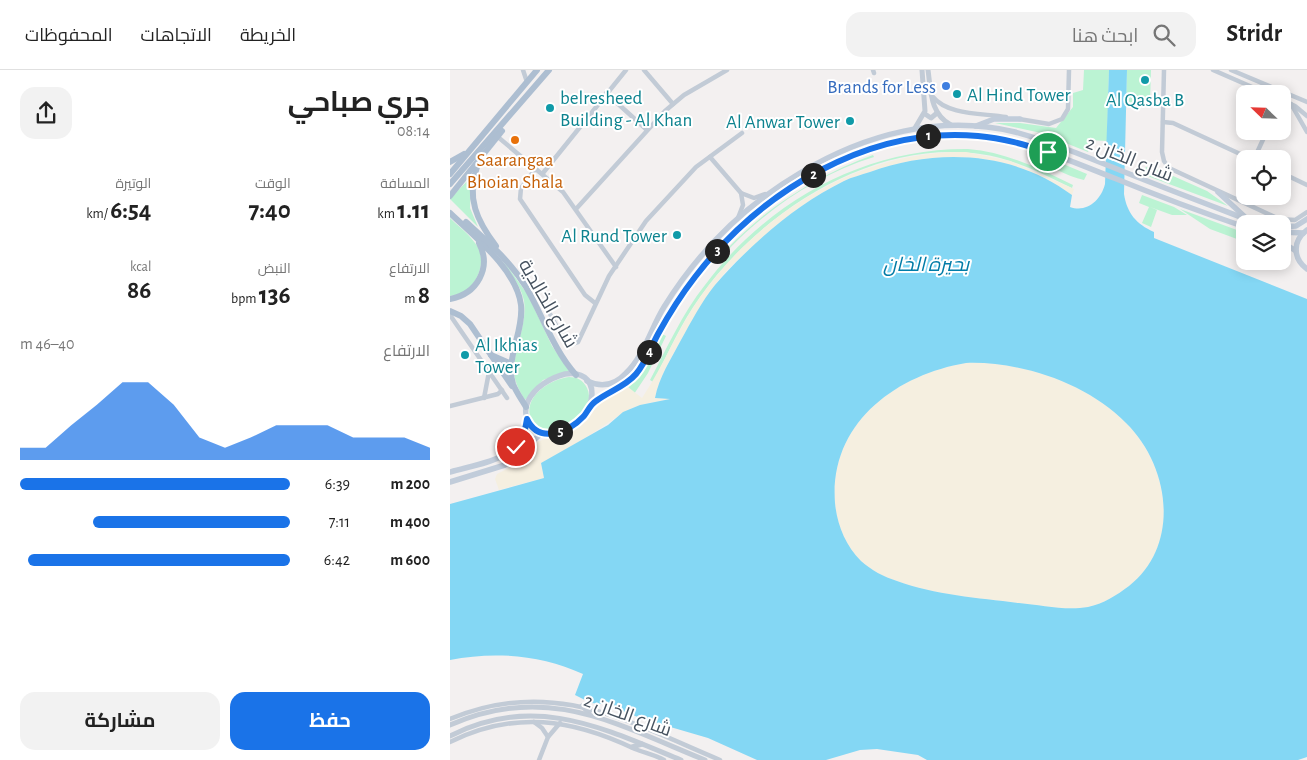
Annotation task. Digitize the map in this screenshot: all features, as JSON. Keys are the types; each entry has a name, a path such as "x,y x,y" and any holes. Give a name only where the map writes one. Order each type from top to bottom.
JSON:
{"main road":[{"path":"450,174 537,70"},
{"path":"450,184 549,70"},
{"path":"450,196 481,159 525,99"},
{"path":"976,126 994,119 1020,119"},
{"name":"شارع الخان 2","path":"587,381 597,385 608,385 626,373 639,355 662,310 684,277 713,242 737,219 768,194 805,170 853,146 886,135 915,128 951,125 976,126 1026,135 1236,215"},
{"name":"شارع الخان 2","path":"591,405 623,386 635,375 687,288 731,236 775,199 833,164 895,142 953,135 991,138 1018,143 1236,224"},
{"path":"450,162 470,152"},
{"path":"481,159 473,184 474,208 482,227 504,257"},
{"path":"1218,192 1243,215"},
{"name":"شارع الخالدية","path":"452,212 504,257 525,286 552,339 576,375"},
{"name":"شارع الخالدية","path":"452,212 506,272 519,294 521,315 512,364 512,382 526,407"},
{"path":"1291,226 1296,226 1307,219"},
{"path":"1291,232 1305,231"},
{"path":"1305,231 1297,241 1296,251 1299,261 1307,268"},
{"path":"450,299 470,291 481,276 484,255 476,238"},
{"path":"1291,248 1296,251"},
{"path":"450,313 467,320 518,393"},
{"path":"491,355 512,364"},
{"path":"450,472 494,461 507,454 523,437 527,419 526,407 531,396 546,382 564,374 576,375 587,381 592,391 591,405 584,415 569,428 555,434 542,433 534,429 527,419"},
{"path":"450,482 504,465 542,433"}],"street":[{"path":"523,70 527,82"},
{"path":"543,173 626,70"},
{"path":"644,70 673,104"},
{"path":"576,209 673,104 726,70"},
{"path":"915,128 925,114 922,70"},
{"path":"928,70 937,113 951,125"},
{"path":"932,96 940,104 950,109 1049,124 1062,119 1068,109 1069,70"},
{"path":"1164,70 1162,152 1166,165 1173,171 1270,215"},
{"path":"1213,70 1247,85"},
{"path":"1231,70 1307,102"},
{"path":"606,93 647,130"},
{"path":"1291,104 1307,116"},
{"path":"1291,104 1307,132"},
{"path":"925,114 931,118 937,113"},
{"path":"1163,122 1173,123 1236,151"},
{"path":"549,312 564,340 574,344 581,339 595,302 616,267 657,207 688,174 742,133"},
{"path":"498,137 543,173 563,192 616,267"},
{"path":"710,157 741,193 754,198 768,194"},
{"path":"536,168 520,188 520,199 585,295 595,302"},
{"path":"1291,177 1306,184"},
{"path":"737,219 743,205 741,193"},
{"path":"1291,219 1295,220 1307,212"},
{"path":"1291,224 1296,226"},
{"path":"450,313 508,398"},
{"path":"484,398 491,373 498,365"},
{"path":"491,373 503,373"},
{"path":"450,398 452,406 498,394 502,390"},
{"path":"450,719 482,708 534,700 582,706 613,716 720,760"},
{"path":"582,706 590,714"},
{"name":"شارع الخان 2","path":"450,725 475,716 528,707 559,708 590,714 705,760"},
{"path":"475,716 482,708"},
{"name":"شارع الخان 2","path":"450,736 484,723 512,717 550,717 586,723 681,760"},
{"path":"533,722 542,728 548,737"},
{"path":"450,742 489,727 533,722 560,723 607,736 664,760"},
{"path":"539,760 548,737 560,723"},
{"path":"578,727 586,723"},
{"path":"632,747 642,744"},
{"path":"666,754 671,760"}],"green space":[{"path":"1084,70 1109,70 1107,141 1088,140 1091,144 1088,152 1041,133 995,123 1020,123 1056,128 1073,107 1073,93 1083,90"},
{"path":"1127,70 1151,70 1150,104 1126,102"},
{"path":"968,149 1009,157 1073,185 1072,188 1016,163 980,154 939,152 899,158 860,170 822,188 786,210 754,237 725,266 693,307 653,382 650,380 682,319 705,285 730,255 788,205 821,186 855,170 892,158 929,151"},
{"path":"873,155 874,157 834,173 795,194 760,220 727,249 759,219 795,193 833,172"},
{"path":"1034,156 1051,159 1087,174 1084,180 1071,176"},
{"path":"1146,167 1155,168 1207,191 1228,206 1142,174"},
{"path":"469,179 471,181 470,208 478,227 450,199"},
{"path":"1142,195 1174,207 1187,215 1172,215 1150,207 1157,210 1151,227 1142,223 1149,207 1139,203"},
{"path":"1180,209 1236,230 1236,239 1210,229"},
{"path":"450,218 475,243 481,255 481,262 478,275 470,287 462,293 450,296"},
{"path":"500,256 528,295 552,346 569,371 543,380 525,400 516,382 514,370 524,321 524,301 517,284"},
{"path":"662,334 666,336 648,373 634,394 628,387 642,371"},
{"path":"569,377 580,380 587,388 589,399 585,409 567,426 555,430 544,430 535,426 530,416 530,408 531,401 535,395 547,385"}],"sand":[{"path":"966,152 1010,161 1074,189 1072,195 1049,180 1025,169 1000,162 948,157 895,164 850,178 832,187 778,224 717,282 662,375 655,398 670,399 643,404 630,409 581,441 541,463 544,478 499,490 495,479 497,474 516,464 536,442 570,431 584,421 602,402 628,387 642,398 701,296 725,266 753,238 784,213 817,192 852,175 889,162 927,154"},
{"path":"966,363 1009,366 1052,377 1073,386 1092,396 1110,409 1126,423 1141,441 1152,461 1160,483 1164,506 1163,528 1157,549 1146,569 1120,593 1094,606 1071,608 926,590 887,577 873,570 861,561 850,548 843,534 836,511 836,475 843,449 855,427 872,408 892,392 915,379 940,369"}],"water":[{"name":"بحيرة الخان","path":"1109,70 1127,70 1124,194 1127,207 1133,217 1154,232 1154,238 1307,299 1307,757 1298,760 927,760 918,755 877,749 860,750 826,760 757,760 708,738 643,719 604,704 591,703 575,695 583,674 567,668 518,656 467,657 450,660 450,504 544,478 541,463 608,425 623,412 640,405 670,399 655,398 659,383 669,361 706,298 715,285 743,255 791,214 847,180 895,164 922,159 974,158 1000,162 1025,169 1049,180 1072,195 1070,207 1076,208 1087,207 1097,200 1105,184","holes":["966,363 1009,366 1052,377 1092,396 1126,423 1141,441 1152,461 1160,483 1164,505 1163,528 1157,549 1146,569 1129,586 1115,596 1094,606 1062,608 973,598 926,590 892,579 873,570 855,555 846,541 836,511 836,475 843,449 855,427 872,408 892,392 915,379 940,369"]}],"place":[{"name":"Al Qasba B","path":"1145,80"},
{"name":"Brands for Less","path":"946,86"},
{"name":"Al Hind Tower","path":"957,94"},
{"name":"belresheed Building - Al Khan","path":"550,108"},
{"name":"Al Anwar Tower","path":"850,121"},
{"name":"Saarangaa Bhoian Shala","path":"515,140"},
{"name":"Al Rund Tower","path":"677,235"},
{"name":"Al Ikhias Tower","path":"465,355"}],"route":[{"path":"516,447 524,435 527,419 534,429 541,432 551,434 559,432 569,428 581,419 591,405 600,398 623,386 631,379 641,367 672,310 712,256 752,217 798,183 833,164 873,148 930,136 965,135 991,138 1018,143 1048,152"}]}
